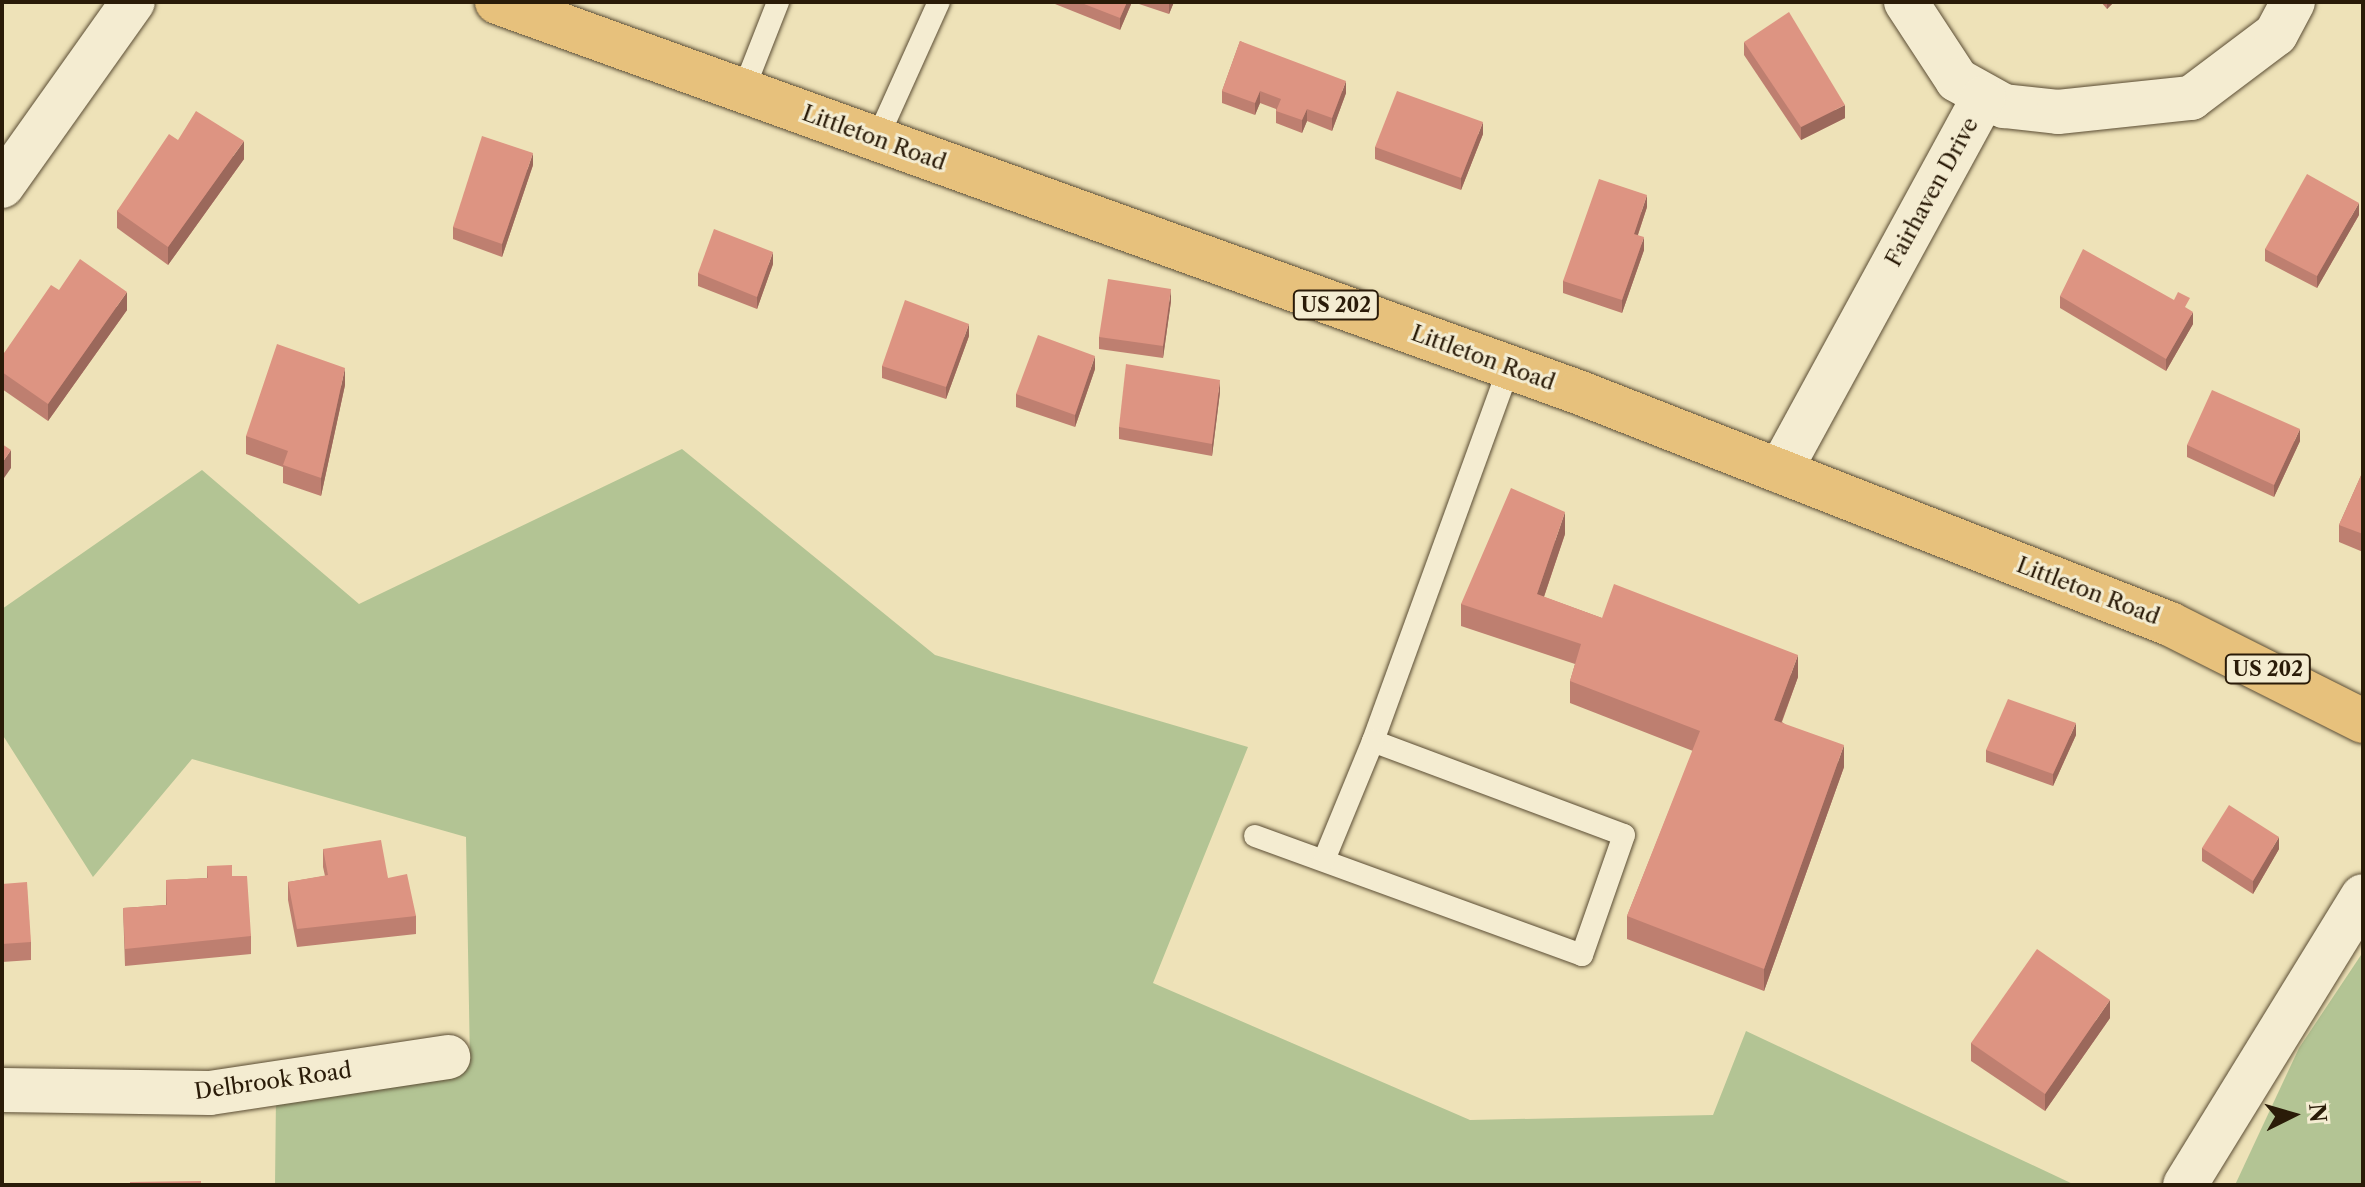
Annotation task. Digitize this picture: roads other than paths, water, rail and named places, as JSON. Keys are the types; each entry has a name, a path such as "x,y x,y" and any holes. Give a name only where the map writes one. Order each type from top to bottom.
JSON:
{"main road":[{"name":"Littleton Road","path":"497,2 1509,367 1780,471 2170,624 2363,721"}],"street":[{"path":"2,186 133,2"},
{"path":"1906,2 1957,80 1983,98"},
{"name":"Fairhaven Drive","path":"1780,471 1983,98 2058,112 2165,107 2237,70 2276,34 2293,2"},
{"path":"2185,1185 2363,896"},
{"name":"Delbrook Road","path":"2,1090 210,1093 448,1057"}],"lane":[{"path":"743,91 778,2"},
{"path":"877,139 939,2"},
{"path":"1324,860 1373,741 1509,367"},
{"path":"1255,836 1582,955 1624,835 1373,741"}]}
